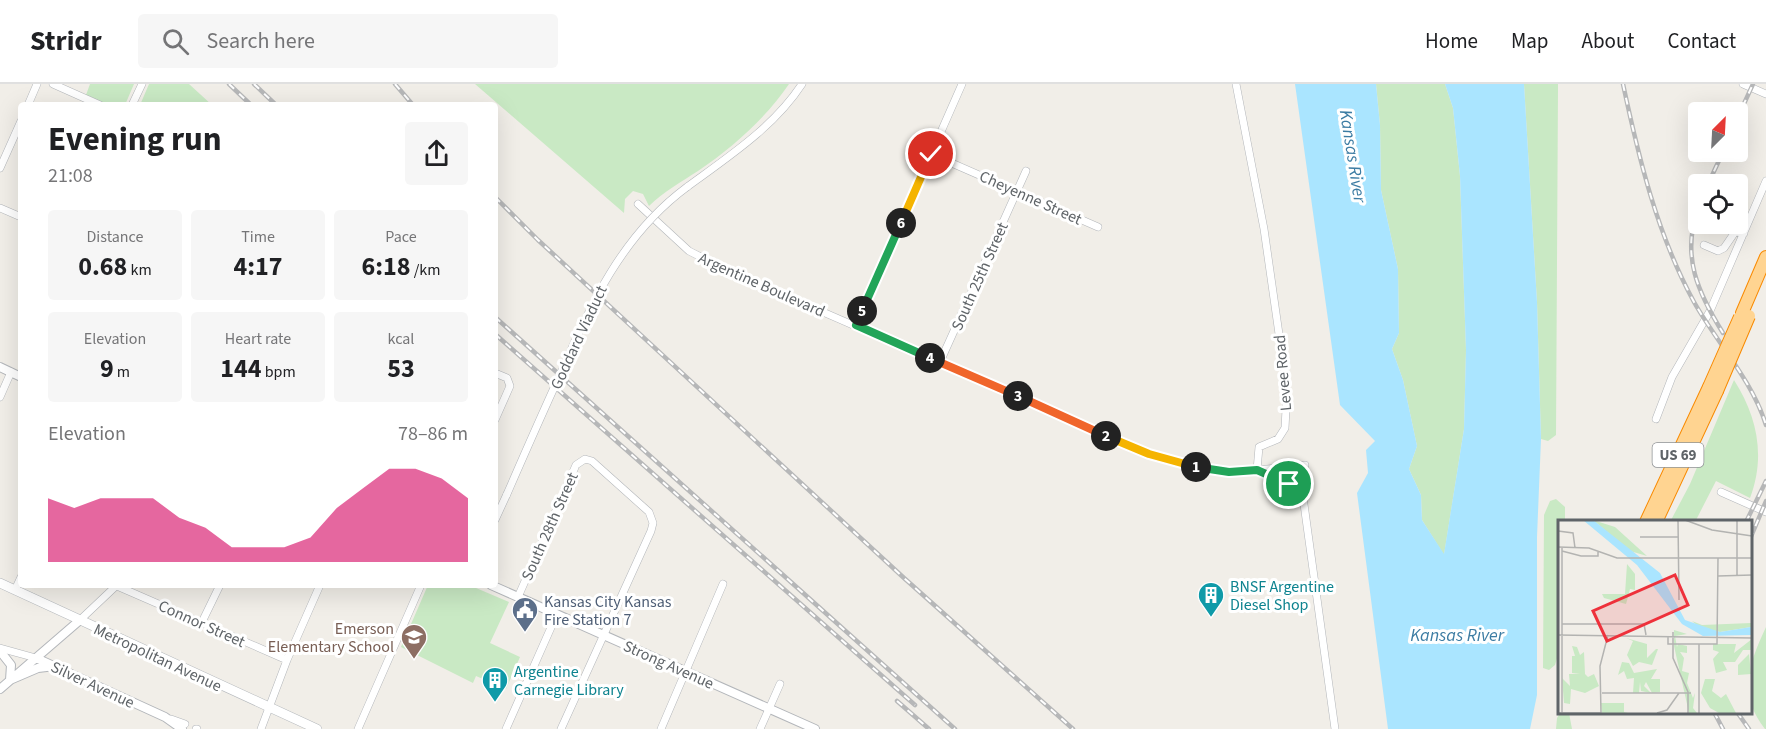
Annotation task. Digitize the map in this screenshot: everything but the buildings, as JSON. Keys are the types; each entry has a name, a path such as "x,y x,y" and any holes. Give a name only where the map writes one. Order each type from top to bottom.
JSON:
{"highway":[{"name":"US 69","path":"1657,520 1745,314 1766,257"},
{"name":"US 69","path":"1745,314 1766,278"},
{"name":"US 69","path":"1647,520 1713,389"}],"main road":[{"name":"Metropolitan Avenue","path":"0,583 269,710 316,729"}],"street":[{"path":"29,102 37,84"},
{"path":"53,84 93,102"},
{"path":"133,102 142,84"},
{"name":"Goddard Viaduct","path":"498,514 603,282 626,249 663,204 738,150 792,99 802,84"},
{"path":"856,325 962,84"},
{"name":"Levee Road","path":"1236,84 1264,229 1287,390 1285,428 1278,439 1259,447 1257,470"},
{"path":"1743,84 1766,94"},
{"path":"0,168 18,128"},
{"name":"Cheyenne Street","path":"931,154 1018,190 1098,227"},
{"name":"South 25th Street","path":"940,362 1026,171"},
{"path":"1748,224 1766,181"},
{"name":"Argentine Boulevard","path":"638,204 689,251 731,272 1149,454 1212,471 1257,470 1305,465"},
{"path":"0,208 18,216"},
{"path":"1704,245 1718,251 1724,248 1734,234"},
{"path":"1656,419 1672,377 1705,321 1744,234"},
{"path":"0,368 18,376"},
{"path":"0,397 11,372"},
{"path":"498,374 507,378 510,386 498,413"},
{"name":"South 28th Street","path":"518,597 576,465 585,459 592,461 649,512 653,523 603,635"},
{"path":"1257,470 1289,484 1303,497 1335,729"},
{"path":"1721,492 1766,512"},
{"path":"15,590 18,584"},
{"path":"661,729 723,584"},
{"path":"0,689 114,588"},
{"name":"Connor Street","path":"124,588 287,660"},
{"path":"202,622 219,588"},
{"path":"261,729 287,660 319,588"},
{"path":"357,729 420,588"},
{"name":"Strong Avenue","path":"498,588 815,729"},
{"path":"506,729 556,614"},
{"path":"561,729 603,635"},
{"path":"0,650 11,665 10,680"},
{"name":"Silver Avenue","path":"0,650 36,657 184,727"},
{"path":"10,680 38,668 55,666"},
{"path":"760,729 780,684"}],"green space":[{"path":"90,84 134,84 126,102 101,102 86,95"},
{"path":"149,84 189,84 209,102 141,102"},
{"path":"475,84 789,84 759,121 724,152 649,206 643,194 633,191 625,199 624,213"},
{"path":"1376,84 1445,84 1453,108 1460,176 1466,350 1464,429 1444,555 1422,520 1421,495 1409,469 1417,446 1403,380 1392,349 1399,333 1398,269 1381,190 1380,125"},
{"path":"1524,84 1558,84 1556,435 1548,441 1541,439 1537,302"},
{"path":"1734,380 1748,408 1757,437 1757,467 1750,498 1716,481 1696,520 1671,520 1690,484"},
{"path":"1556,499 1565,507 1565,520 1558,520 1558,655 1555,665 1549,670 1543,668 1544,515 1550,501"},
{"path":"427,588 476,588 509,602 490,643 520,657 506,689 476,676 473,683 401,647"},
{"path":"1766,627 1766,729 1756,716 1751,703 1751,666"},
{"path":"1560,714 1569,714 1572,729 1556,729"}],"water":[{"name":"Kansas River","path":"1295,84 1376,84 1380,125 1381,190 1398,269 1399,333 1392,349 1403,380 1417,446 1409,469 1421,495 1422,520 1444,554 1464,429 1466,350 1460,176 1453,108 1445,84 1524,84 1537,302 1541,439 1537,537 1537,695 1530,729 1388,729 1357,493 1368,473 1366,450 1375,441 1340,405"}],"railway":[{"path":"229,84 248,102"},
{"path":"254,84 273,102"},
{"path":"395,84 410,102"},
{"path":"1623,84 1643,168 1659,223 1670,250 1694,302 1743,377 1760,408 1766,425"},
{"path":"1745,102 1753,84"},
{"path":"1713,174 1718,162"},
{"path":"498,200 538,240 904,578 1073,729"},
{"path":"1692,234 1692,258 1695,274 1706,303 1723,333"},
{"path":"498,320 955,729"},
{"path":"498,337 915,705"},
{"path":"1747,520 1766,481"},
{"path":"1751,537 1766,501"},
{"path":"897,701 929,729"},
{"path":"1715,714 1723,729"},
{"path":"1738,714 1749,729"}],"place":[{"name":"BNSF Argentine Diesel Shop","path":"1211,618"},
{"name":"Kansas City Kansas Fire Station 7","path":"525,633"},
{"name":"Emerson Elementary School","path":"414,660"},
{"name":"Argentine Carnegie Library","path":"495,703"}],"route":[{"path":"931,154 856,325 1149,454 1212,471 1257,470 1289,484"}]}
